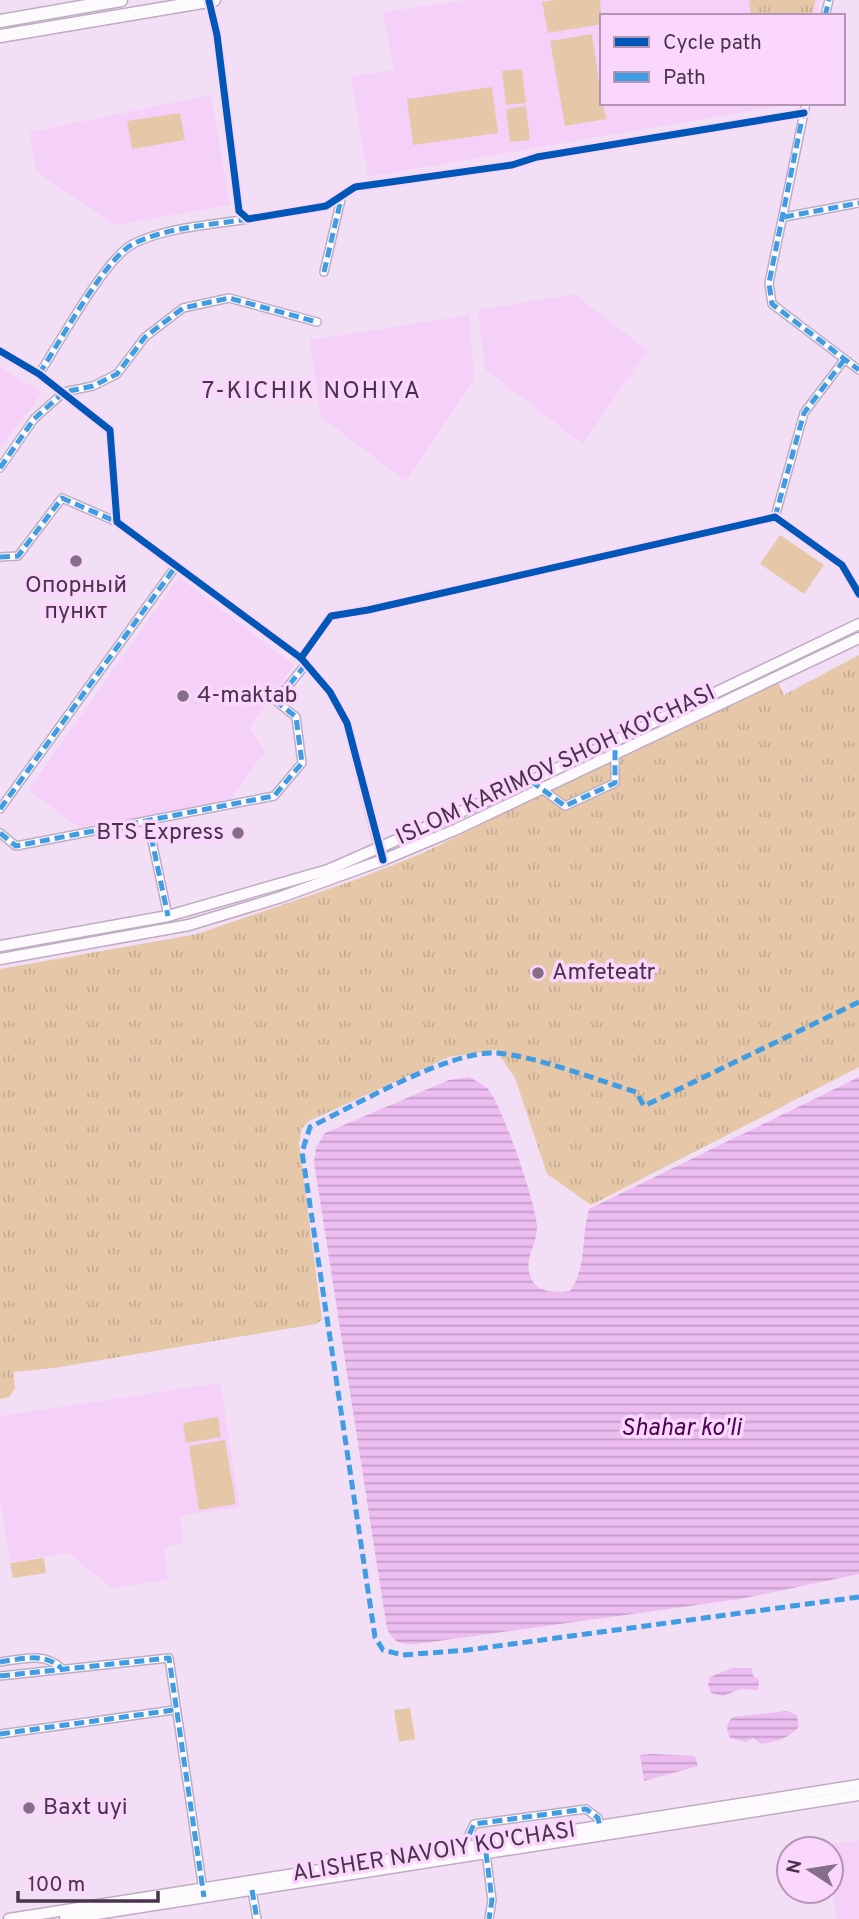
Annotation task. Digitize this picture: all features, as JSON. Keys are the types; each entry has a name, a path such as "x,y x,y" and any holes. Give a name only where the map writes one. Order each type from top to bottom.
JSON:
{"main road":[{"path":"0,21 121,0"},
{"path":"0,36 211,0"},
{"name":"ISLOM KARIMOV SHOH KO'CHASI","path":"0,946 168,916 328,870 531,781 859,624"},
{"name":"ISLOM KARIMOV SHOH KO'CHASI","path":"0,959 199,922 281,897 383,860 457,830 540,788 615,756 859,638"},
{"name":"ALISHER NAVOIY KO'CHASI","path":"9,1919 203,1893 654,1823 859,1785"},
{"name":"ALISHER NAVOIY KO'CHASI","path":"718,1812 859,1795"},
{"name":"ALISHER NAVOIY KO'CHASI","path":"65,1919 203,1893 252,1890 600,1827 654,1823"}],"street":[{"path":"211,0 239,211 248,219"},
{"path":"806,105 769,283 772,304 859,370"},
{"path":"39,374 101,277 130,245 153,236 326,206 355,187 512,165 537,157 804,113"},
{"path":"324,272 342,195"},
{"path":"784,217 859,203"},
{"path":"0,468 34,419 64,392 93,386 117,374 145,337 183,308 229,298 317,322"},
{"path":"0,351 39,374 110,430 117,522"},
{"path":"775,517 804,413 844,360"},
{"path":"0,557 18,556 62,498 117,522 304,661 330,692 346,723 383,860"},
{"path":"0,832 16,846 274,796 302,763 296,717 276,701 331,615 368,610 775,517 842,565 859,594"},
{"path":"0,809 176,566"},
{"path":"531,781 565,806 615,783 615,741"},
{"path":"148,822 168,916"},
{"path":"0,1662 30,1658 53,1660 61,1668"},
{"path":"0,1675 169,1658 174,1710 203,1893"},
{"path":"0,1734 174,1710"},
{"path":"489,1919 492,1900 475,1851 474,1824 586,1809 598,1818 600,1827"},
{"path":"252,1890 257,1919"}],"shaded area":[{"path":"467,0 820,0 817,14 600,14 600,105 784,105 368,177 351,76 394,70 383,12"},
{"path":"211,95 230,205 114,225 36,171 30,132"},
{"path":"574,294 647,350 583,444 485,369 478,310"},
{"path":"469,315 474,379 406,481 321,417 310,340"},
{"path":"0,366 42,393 0,448"},
{"name":"4-maktab","path":"179,577 294,665 250,728 265,751 230,800 80,828 28,790"},
{"path":"220,1383 240,1507 180,1516 183,1543 164,1547 168,1580 113,1588 68,1553 10,1562 0,1499 0,1416"},
{"path":"859,1840 859,1919 837,1919 835,1905 845,1905 845,1842"}],"green space":[{"path":"600,0 600,24 548,33 542,2"},
{"path":"749,0 815,0 812,14 751,14"},
{"path":"592,34 600,105 603,105 607,119 565,126 550,41"},
{"path":"522,69 526,103 506,105 502,71"},
{"path":"492,87 498,133 413,145 407,99"},
{"path":"526,106 530,140 510,142 506,109"},
{"path":"180,113 185,140 132,149 127,121"},
{"path":"780,535 824,565 804,594 760,564"},
{"path":"859,655 859,1067 591,1205 547,1174 515,1078 496,1050 449,1057 309,1121 302,1128 299,1143 322,1320 316,1324 54,1368 13,1372 15,1388 9,1397 0,1399 0,969 197,934 355,880 423,853 777,680 784,695"},
{"path":"218,1417 221,1437 186,1443 183,1423"},
{"path":"225,1440 236,1504 199,1510 189,1446"},
{"path":"44,1558 46,1573 13,1578 10,1563"},
{"path":"410,1708 415,1739 399,1742 394,1710"}],"water":[{"name":"Shahar ko'li","path":"469,1077 487,1088 493,1097 525,1179 537,1228 529,1263 530,1275 536,1285 558,1292 570,1291 579,1272 589,1209 859,1077 859,1574 740,1599 417,1644 402,1643 392,1637 387,1629 314,1162 316,1148 325,1133 449,1080"},
{"path":"732,1668 752,1668 753,1676 759,1680 758,1690 741,1689 723,1696 711,1693 708,1685 710,1677"},
{"path":"787,1711 797,1715 799,1726 777,1741 761,1744 753,1738 746,1742 730,1738 727,1727 733,1717"},
{"path":"640,1755 695,1756 698,1766 644,1781"}],"marked path":[{"path":"826,14 829,0"},
{"path":"804,109 769,283 772,304 859,370"},
{"path":"324,272 342,195"},
{"path":"784,217 859,203"},
{"path":"39,374 96,283 122,252 133,244 160,234 248,219"},
{"path":"0,468 34,419 64,392 93,386 117,374 145,337 183,308 229,298 317,322"},
{"path":"775,517 804,413 844,360"},
{"path":"0,557 18,556 62,498 117,522"},
{"path":"0,809 176,566"},
{"path":"0,833 16,846 274,796 302,763 296,717 276,701 306,664"},
{"path":"531,781 565,806 615,783 615,741"},
{"path":"148,822 168,916"},
{"path":"859,1002 644,1106 636,1092 528,1058 495,1053 452,1061 401,1081 310,1127 302,1152 375,1637 383,1650 403,1655 468,1650 859,1597"},
{"path":"0,1662 40,1658 61,1668"},
{"path":"0,1676 169,1658 204,1897"},
{"path":"0,1734 174,1710"},
{"path":"463,1848 474,1824 586,1809 598,1818 600,1827"},
{"path":"486,1853 492,1900 489,1919"},
{"path":"252,1890 257,1919"}],"cycle path":[{"path":"209,1 217,35 239,211 248,219 326,206 355,187 512,165 537,157 804,113"},
{"path":"0,351 39,374 110,430 117,522 301,658"},
{"path":"383,860 347,723 330,692 301,658 331,616 368,610 775,517 842,565 859,594"}],"place":[{"name":"Опорный пункт","path":"76,561"},
{"name":"4-maktab","path":"183,696"},
{"name":"BTS Express","path":"238,833"},
{"name":"Amfeteatr","path":"538,973"},
{"name":"Baxt uyi","path":"29,1808"}],"district":[{"name":"7-KICHIK NOHIYA","path":"312,392"}]}
